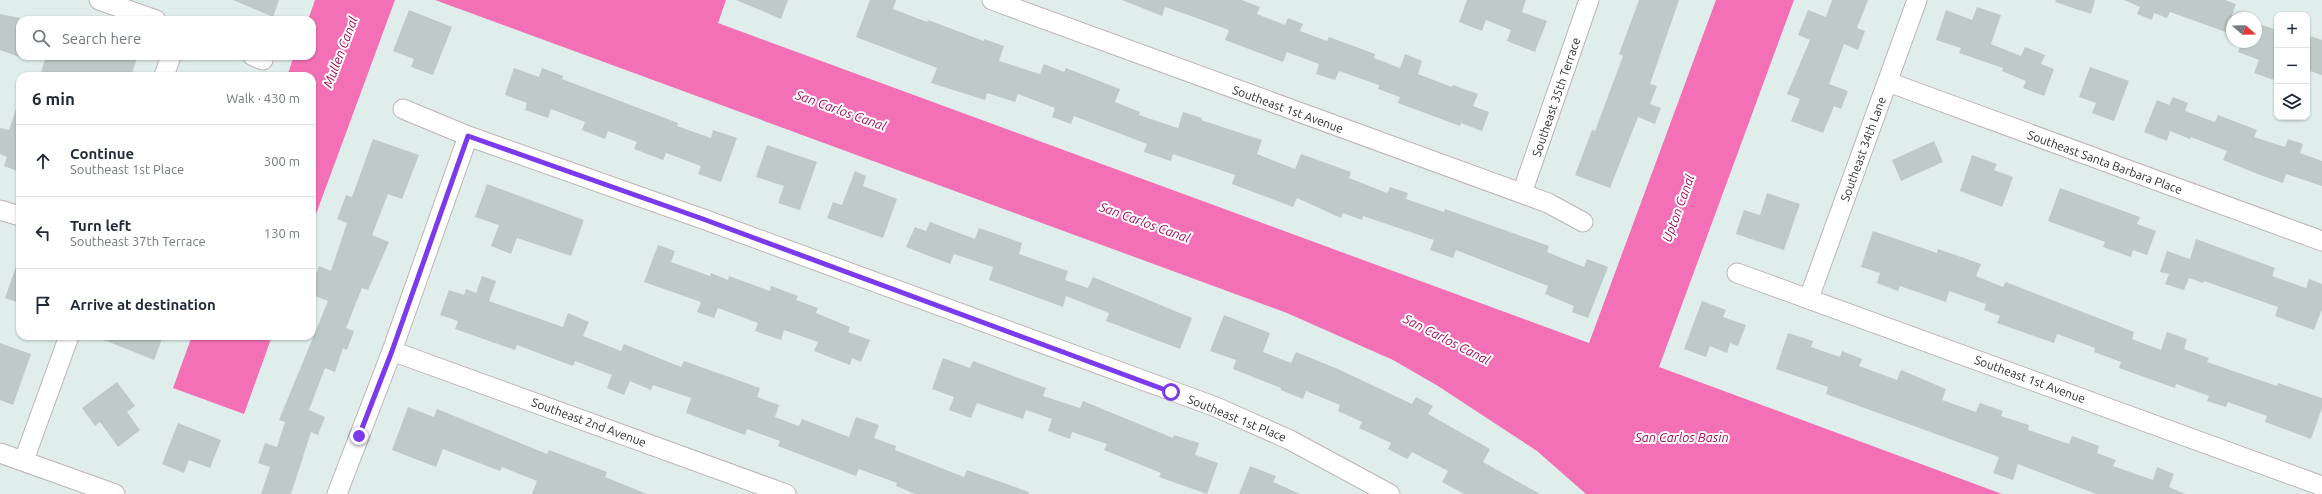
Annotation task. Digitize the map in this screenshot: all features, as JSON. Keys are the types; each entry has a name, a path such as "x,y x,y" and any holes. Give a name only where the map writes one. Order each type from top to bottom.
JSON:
{"street":[{"path":"99,0 145,16"},
{"name":"Southeast 1st Avenue","path":"992,0 1522,193 1548,203 1583,222"},
{"name":"Southeast 35th Terrace","path":"1522,193 1589,0"},
{"name":"Southeast 34th Lane","path":"1809,298 1917,0"},
{"path":"165,72 170,60"},
{"name":"Southeast Santa Barbara Place","path":"1888,82 2322,241"},
{"name":"Southeast 1st Place","path":"403,109 468,136 710,222 1216,407 1290,440 1390,494"},
{"path":"337,494 392,351 468,136"},
{"path":"0,210 16,215"},
{"name":"Southeast 1st Avenue","path":"1737,273 2322,486"},
{"path":"24,460 68,340"},
{"name":"Southeast 2nd Avenue","path":"392,351 786,494"},
{"path":"0,453 24,460 115,494"}],"water":[{"name":"Mullen Canal","path":"315,0 395,0 316,214 316,72 288,72 293,60 316,60 316,16 309,16"},
{"path":"435,0 726,0 718,23 1589,343 1716,0 1794,0 1659,367 2002,494 1586,494 1537,451 1438,386 1393,360 1287,313"},
{"path":"191,340 271,340 244,414 173,388"}],"building":[{"path":"233,0 279,0 273,16"},
{"path":"736,0 788,0 781,19"},
{"path":"870,0 896,0 893,9 927,22 928,20 984,41 984,39 1004,46 999,61 1040,74 1044,64 1064,72 1066,68 1120,89 1115,102 1140,112 1139,115 1178,128 1183,112 1202,118 1201,120 1262,140 1257,154 1295,169 1301,154 1351,172 1349,178 1387,193 1390,187 1408,193 1406,199 1444,212 1445,209 1549,246 1547,252 1584,267 1587,259 1608,267 1588,318 1572,312 1574,306 1545,294 1548,286 1456,250 1453,258 1430,250 1434,240 1363,216 1362,220 1343,213 1341,218 1297,198 1293,207 1232,184 1235,175 1173,154 1171,161 1144,152 1147,144 1074,116 1071,124 1052,117 1055,108 1018,94 1015,102 987,93 985,100 931,83 937,68 856,37"},
{"path":"1122,0 1242,0 1260,7 1257,14 1285,25 1288,18 1303,24 1300,31 1327,41 1329,37 1375,54 1374,58 1400,68 1405,54 1422,61 1418,74 1452,87 1453,85 1478,94 1473,106 1489,112 1482,131 1461,123 1460,126 1398,103 1400,97 1378,89 1379,85 1339,71 1335,80 1316,74 1319,64 1287,52 1283,62 1225,40 1229,30 1165,7 1162,16"},
{"path":"1467,0 1526,0 1522,12 1547,21 1535,52 1507,41 1511,30 1486,20 1482,31 1459,22"},
{"path":"1639,0 1679,0 1650,84 1657,86 1650,104 1661,108 1655,124 1638,117 1610,188 1575,175 1592,130 1595,131 1623,56 1619,54"},
{"path":"1832,0 1868,0 1857,28 1865,31 1858,50 1844,44 1829,84 1848,91 1841,109 1834,106 1823,133 1791,121 1800,99 1787,94 1810,40 1798,35 1808,10 1826,17"},
{"path":"2056,0 2095,0 2091,14 2055,2"},
{"path":"2124,0 2225,0 2236,4 2233,12 2226,12 2226,32 2170,12 2167,18 2154,13 2152,20 2137,14 2140,7"},
{"path":"1977,7 2001,15 1991,44 2021,56 2025,47 2045,55 2041,64 2054,69 2044,96 2023,88 2026,81 2002,71 2003,68 1959,53 1961,48 1936,40 1946,10 1972,20"},
{"path":"409,10 452,27 433,75 411,67 414,59 393,51"},
{"path":"0,14 16,17 16,56 0,50"},
{"path":"2262,25 2274,29 2274,80 2254,73 2259,60 2238,52 2240,48 2262,48"},
{"path":"2311,36 2322,40 2322,75 2310,71"},
{"path":"45,60 137,60 132,72 41,72"},
{"path":"2090,67 2129,81 2114,121 2092,113 2096,103 2079,97"},
{"path":"514,68 539,77 542,68 563,76 562,79 678,123 677,126 711,138 713,130 737,138 721,182 698,174 701,166 666,153 663,160 634,149 637,142 608,131 605,139 582,130 585,122 551,109 548,118 525,110 527,103 505,95"},
{"path":"2173,97 2188,103 2185,111 2215,122 2218,115 2257,130 2254,137 2285,147 2288,139 2303,144 2300,153 2322,161 2322,186 2286,174 2283,183 2260,175 2223,160 2227,151 2191,137 2190,139 2170,131 2167,141 2144,132 2157,100 2169,105"},
{"path":"16,109 16,170 4,166 7,157 0,154 0,128 9,130"},
{"path":"373,139 419,155 402,199 388,194 372,235 389,242 368,290 362,288 346,328 354,331 347,350 343,348 335,372 325,368 309,410 325,417 318,435 311,432 291,494 261,494 270,467 258,463 265,443 277,447 285,422 279,420 312,340 316,340 316,330 328,301 316,296 316,274 319,266 331,271 347,223 337,219 346,195 352,197"},
{"path":"1934,141 1943,162 1901,181 1892,160"},
{"path":"767,145 817,162 800,210 778,203 784,186 756,177"},
{"path":"1972,155 1997,164 1994,170 2013,177 2002,207 1960,191"},
{"path":"855,171 866,176 863,186 897,199 883,238 827,218 833,202 842,205"},
{"path":"487,184 584,220 571,256 517,238 511,254 491,246 499,225 475,217"},
{"path":"2060,188 2140,217 2137,224 2156,231 2147,255 2133,250 2131,257 2103,247 2105,242 2048,221"},
{"path":"1767,193 1800,204 1784,250 1736,234 1744,210 1760,215"},
{"path":"930,222 975,239 979,228 1022,243 1019,254 1068,271 1065,280 1088,288 1093,277 1192,318 1180,349 1106,321 1109,313 1066,296 1063,307 989,280 993,267 954,254 950,264 906,247 915,227 926,231"},
{"path":"1873,231 1937,253 1938,249 1981,264 1976,276 2003,287 2006,282 2134,332 2132,339 2161,350 2167,332 2187,339 2184,349 2209,358 2207,362 2277,386 2278,383 2322,398 2322,408 2311,439 2265,422 2267,416 2228,402 2226,407 2207,401 2209,396 2176,384 2175,388 2119,368 2121,362 2094,352 2095,348 2057,334 2054,343 1997,323 2000,316 1984,310 1986,304 1949,291 1946,302 1900,286 1898,291 1877,283 1880,273 1861,267"},
{"path":"2196,239 2275,268 2272,276 2306,288 2309,279 2322,284 2322,309 2314,330 2275,316 2278,307 2204,281 2203,283 2189,278 2184,290 2165,284 2169,274 2160,272 2167,251 2190,259"},
{"path":"658,245 675,251 671,262 710,276 711,273 728,280 729,276 770,291 771,286 798,296 796,300 818,308 816,313 850,327 848,332 870,340 861,362 852,358 850,365 814,351 818,342 784,330 781,340 755,331 758,323 718,308 714,318 697,312 701,302 644,282"},
{"path":"16,267 16,302 5,298"},
{"path":"482,276 496,281 489,301 563,327 568,313 589,322 583,336 621,351 624,344 681,367 684,361 760,388 757,397 779,405 775,417 799,426 802,419 849,437 856,417 879,425 874,438 896,446 895,450 964,477 967,470 1029,492 1028,494 915,494 896,486 897,483 859,469 856,476 778,446 780,441 747,429 745,435 686,413 691,398 653,385 651,390 630,381 624,395 607,388 612,375 575,361 573,366 517,345 515,350 455,329 458,321 440,315 449,290 464,295 466,289 476,293"},
{"path":"1702,301 1726,310 1723,317 1746,325 1738,346 1730,343 1727,353 1710,346 1706,357 1684,349"},
{"path":"1224,315 1270,333 1263,352 1291,363 1296,352 1338,369 1412,404 1416,397 1433,406 1428,414 1490,449 1483,462 1540,494 1464,494 1442,482 1448,471 1412,452 1407,459 1388,449 1391,443 1359,428 1362,422 1338,411 1340,405 1306,391 1303,399 1281,390 1281,388 1233,369 1236,360 1210,351"},
{"path":"1788,333 1813,341 1811,347 1840,357 1842,351 1862,359 1859,366 1897,380 1901,370 1946,389 1942,400 1976,412 1980,403 2003,411 2001,416 2029,425 2028,430 2069,444 2072,436 2099,446 2097,453 2116,460 2113,466 2153,480 2157,467 2174,474 2169,487 2185,494 2096,494 2018,464 2013,480 1993,473 1999,457 1826,394 1828,387 1776,369"},
{"path":"104,340 162,340 154,360"},
{"path":"0,343 31,354 13,405 0,400"},
{"path":"943,358 970,368 973,361 1046,388 1043,396 1080,408 1083,401 1173,438 1174,435 1199,443 1195,455 1218,463 1207,494 1159,477 1161,473 1104,450 1107,444 1072,432 1070,439 1048,431 1052,419 1026,410 1023,419 977,403 971,418 949,410 954,397 932,389"},
{"path":"117,382 135,406 127,412 140,430 118,447 100,422 95,426 82,408"},
{"path":"408,407 434,417 437,409 547,454 549,450 607,472 605,477 647,494 532,494 537,481 502,467 500,471 443,449 436,467 392,450"},
{"path":"178,423 221,440 210,468 189,460 184,473 162,464"},
{"path":"1250,466 1276,476 1273,482 1300,494 1239,494"}],"route":[{"path":"359,436 392,351 415,282 468,136 703,219 1171,392"}],"water label":[{"name":"San Carlos Canal","path":"841,110"},
{"name":"Upton Canal","path":"1678,208"},
{"name":"San Carlos Canal","path":"1145,222"},
{"name":"San Carlos Canal","path":"1447,339"},
{"name":"San Carlos Basin","path":"1682,437"}]}
